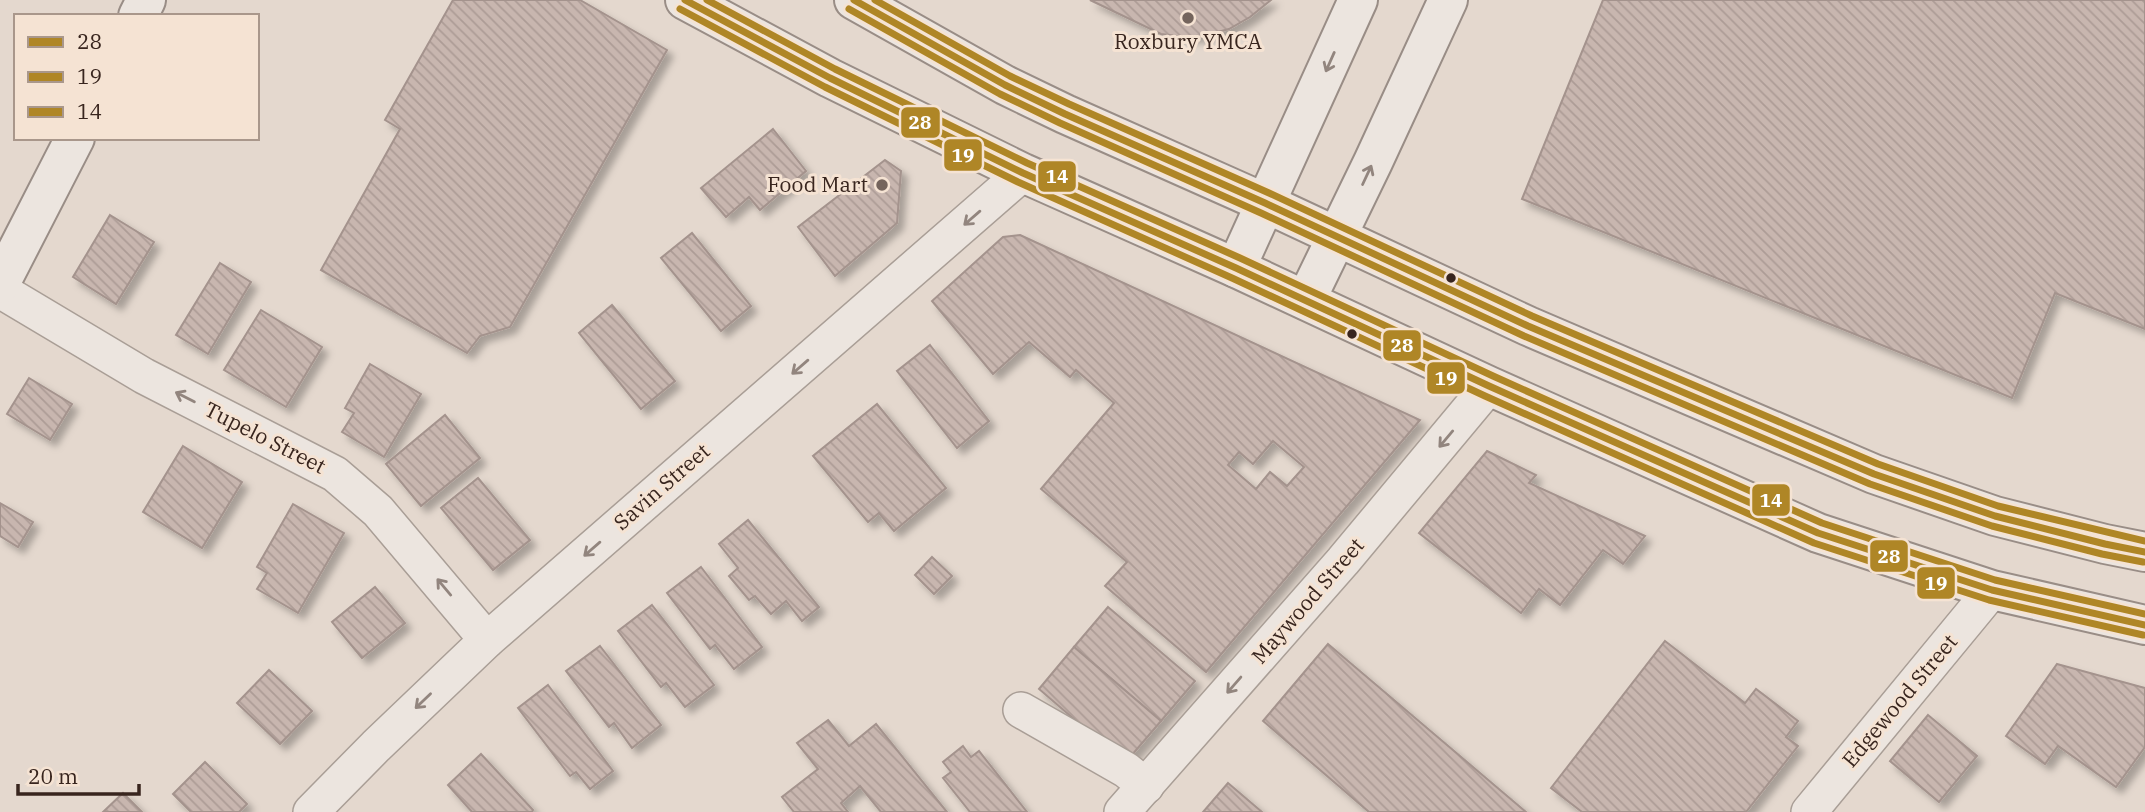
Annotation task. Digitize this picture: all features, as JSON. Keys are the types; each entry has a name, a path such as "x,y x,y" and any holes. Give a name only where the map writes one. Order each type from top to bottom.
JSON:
{"main road":[{"path":"685,0 830,78 1023,173 1818,533 1992,590 2145,625"},
{"path":"854,0 1005,85 1121,140 1265,203 1528,326 1874,474 1995,516 2145,552"},
{"path":"1236,268 1358,0"},
{"path":"1306,300 1448,0"},
{"path":"0,284 74,140"}],"street":[{"name":"Savin Street","path":"311,812 487,640 1023,173"},
{"name":"Tupelo Street","path":"0,290 144,376 335,474 378,511 487,640"},
{"name":"Maywood Street","path":"1122,812 1343,561 1489,386"},
{"name":"Edgewood Street","path":"1809,812 1992,590"},
{"path":"1021,710 1126,770 1146,786"}],"building":[{"path":"453,0 580,0 667,50 510,327 480,336 467,353 321,270 400,129 385,120"},
{"name":"Roxbury YMCA","path":"1090,0 1271,0 1229,29 1185,37 1161,34"},
{"path":"1603,0 2145,0 2145,329 2055,293 2012,398 1522,199"},
{"path":"773,129 806,171 760,210 749,197 726,217 701,188"},
{"path":"885,160 901,171 897,223 835,276 798,227"},
{"path":"110,215 154,242 116,304 73,277"},
{"path":"692,233 751,306 721,331 661,258"},
{"path":"1020,235 1420,420 1206,672 1105,586 1127,562 1041,489 1114,403 1076,370 1070,377 1029,342 993,374 932,301 1003,237","holes":["1273,441 1304,467 1287,486 1270,472 1256,489 1228,465 1239,452 1253,464"]},
{"path":"220,263 251,282 208,354 176,335"},
{"path":"612,305 675,381 641,409 579,333"},
{"path":"261,310 322,347 286,407 224,370"},
{"path":"930,345 989,421 957,448 897,371"},
{"path":"370,364 421,394 384,457 342,432 354,413 345,408"},
{"path":"29,378 72,404 50,440 7,414"},
{"path":"877,404 946,488 894,531 879,513 868,522 813,456"},
{"path":"445,415 480,458 421,506 386,464"},
{"path":"183,446 242,482 202,548 143,512"},
{"path":"1487,451 1536,475 1529,483 1645,536 1623,564 1603,550 1560,605 1539,589 1521,613 1419,533"},
{"path":"478,478 530,540 493,570 441,508"},
{"path":"0,503 33,522 18,547 0,536"},
{"path":"293,504 344,533 298,613 257,589 267,573 257,567"},
{"path":"748,520 819,607 802,621 786,601 771,614 755,596 749,600 729,576 738,568 719,544"},
{"path":"932,557 952,576 934,594 915,575"},
{"path":"701,567 762,647 734,669 715,645 710,649 667,593"},
{"path":"375,587 405,623 362,658 332,622"},
{"path":"652,605 714,685 685,707 666,683 661,687 618,631"},
{"path":"1108,607 1195,681 1161,721 1074,647"},
{"path":"1665,641 1745,703 1756,689 1798,721 1786,737 1798,746 1746,812 1582,812 1551,788"},
{"path":"1328,644 1526,812 1369,812 1263,721"},
{"path":"600,646 661,725 632,748 614,723 609,727 566,671"},
{"path":"1074,647 1161,721 1125,763 1039,689"},
{"path":"2057,664 2145,688 2145,747 2116,787 2058,746 2045,764 2006,736"},
{"path":"269,670 312,711 280,744 237,703"},
{"path":"548,685 613,771 590,789 576,772 570,776 518,708"},
{"path":"1928,715 1977,756 1939,802 1890,761"},
{"path":"828,720 849,746 876,724 947,812 881,812 860,786 841,803 848,812 794,812 782,797 818,769 797,743"},
{"path":"963,746 971,757 979,751 1027,812 970,812 943,778 951,772 943,762"},
{"path":"481,754 532,812 472,812 448,785"},
{"path":"205,762 247,804 239,812 191,812 173,794"},
{"path":"1228,783 1262,812 1203,812"},
{"path":"123,793 142,812 103,812"}],"transit line":[{"name":"28","path":"685,0 830,78 1023,173 1818,533 1992,590 2145,625"},
{"name":"14","path":"707,0 835,69 1027,163 1822,523 1995,580 2145,614"},
{"name":"28","path":"854,0 1005,85 1065,114 1265,203 1528,326 1874,474 1995,516 2145,552"},
{"name":"14","path":"875,0 1010,76 1069,104 1269,193 1532,316 1878,464 1998,506 2145,541"},
{"name":"19","path":"680,9 825,87 1018,182 1814,543 1989,600 2143,635"},
{"name":"19","path":"849,9 1000,94 1060,123 1524,336 1870,484 1992,526 2143,562"}],"place":[{"name":"Roxbury YMCA","path":"1188,18"},
{"name":"Food Mart","path":"882,185"}]}
